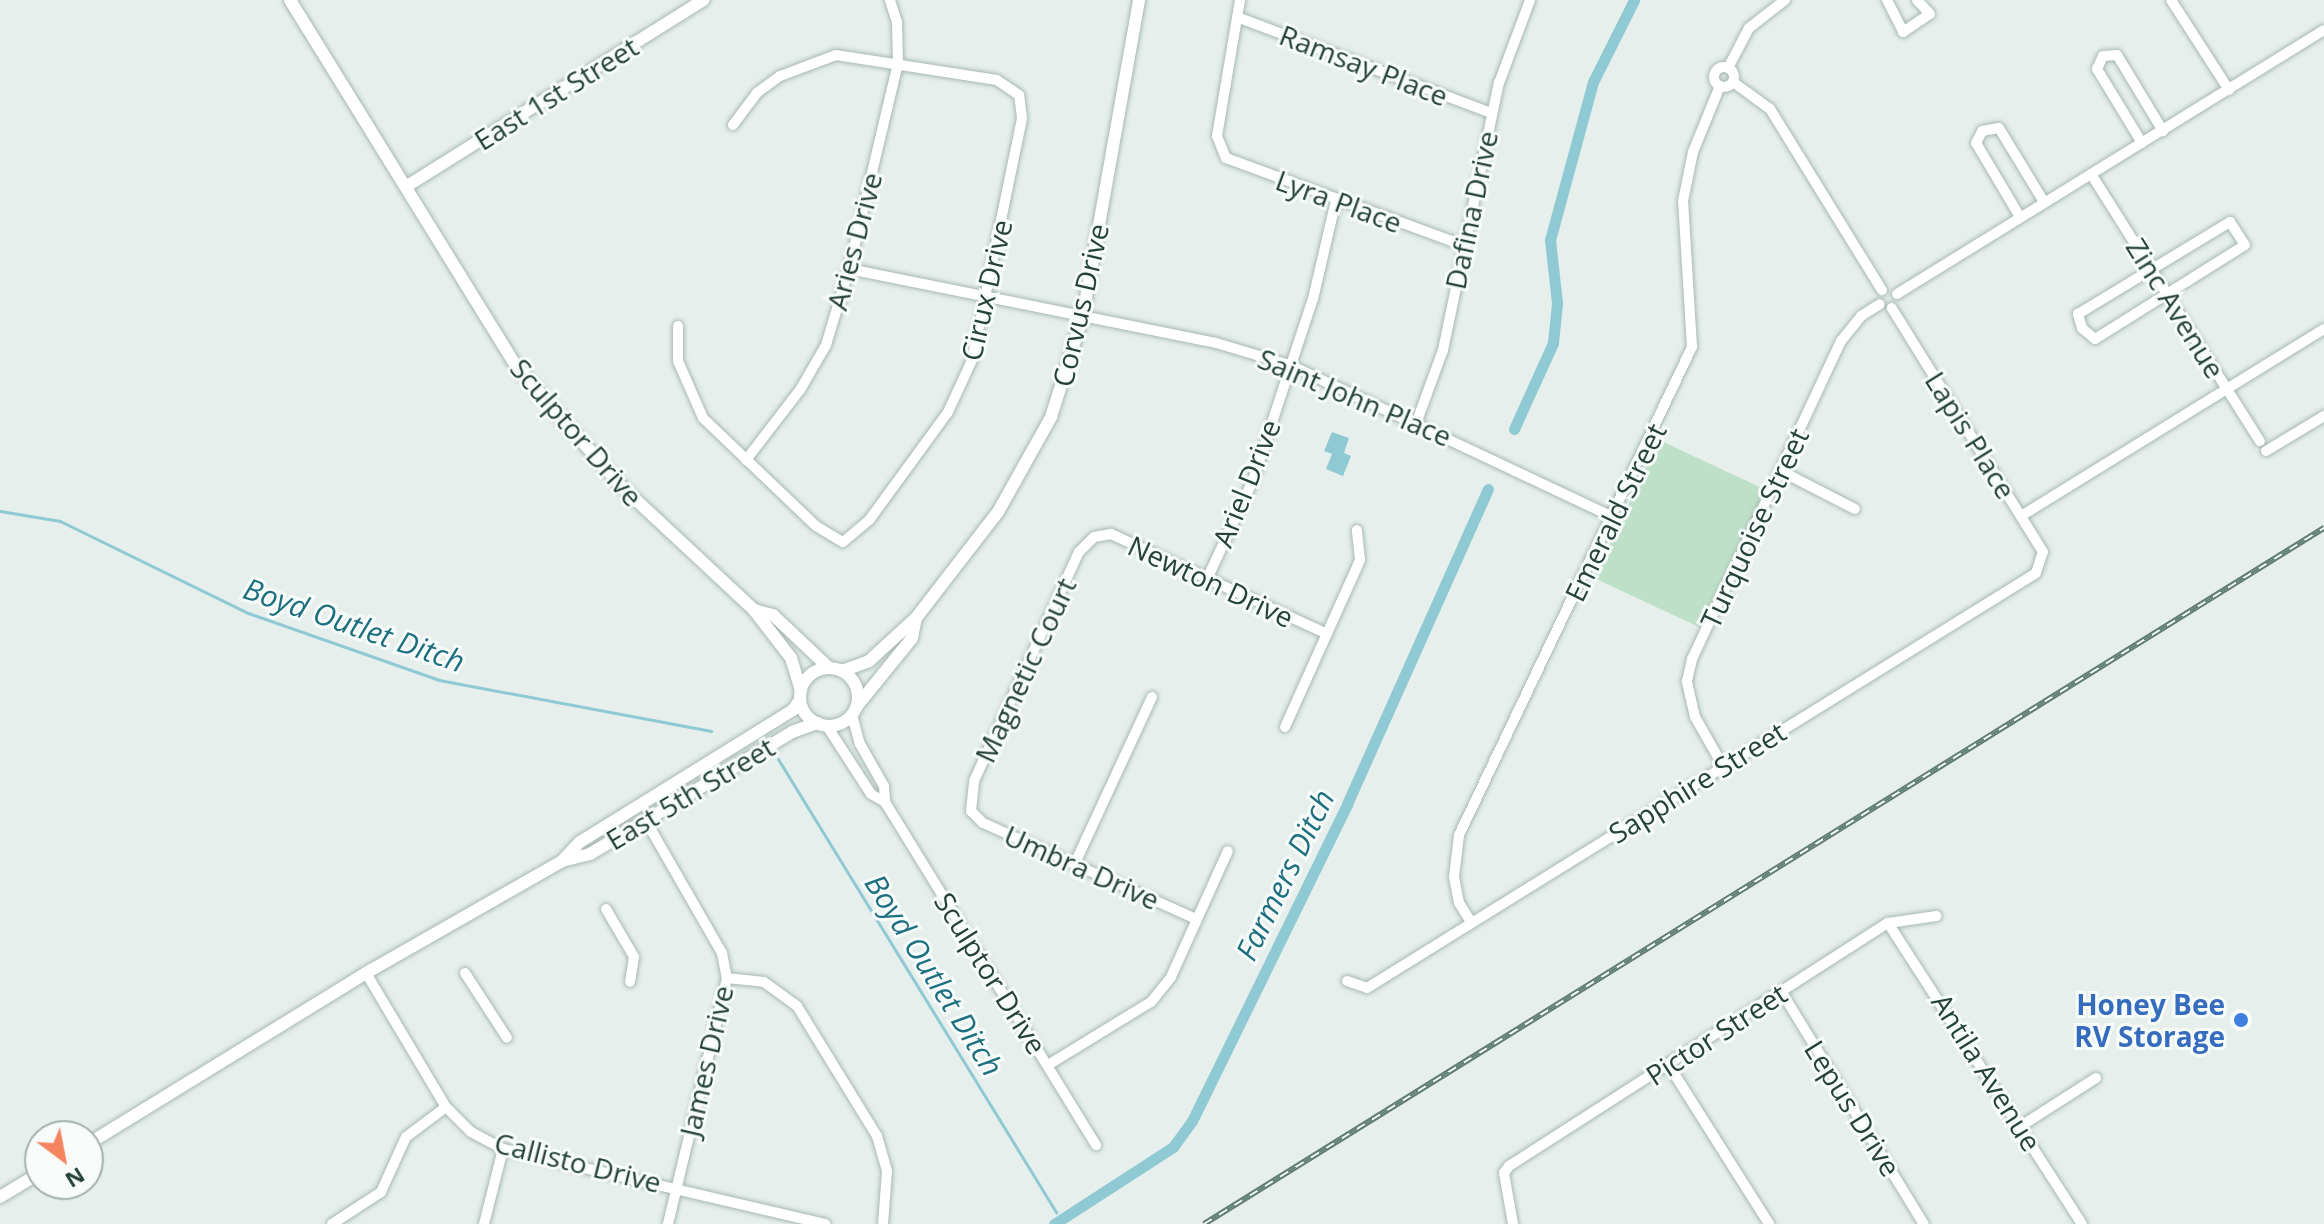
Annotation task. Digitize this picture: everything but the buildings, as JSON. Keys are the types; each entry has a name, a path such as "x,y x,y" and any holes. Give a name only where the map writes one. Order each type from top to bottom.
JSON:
{"street":[{"name":"Sculptor Drive","path":"290,0 540,398 620,485 754,610 791,658 800,695"},
{"name":"East 1st Street","path":"407,186 704,0"},
{"name":"Aries Drive","path":"746,460 800,390 826,345 849,269 898,63 897,22 890,0"},
{"name":"Corvus Drive","path":"836,669 869,661 916,618 998,512 1035,450 1064,384 1083,315 1139,0"},
{"path":"1237,17 1240,0"},
{"name":"Dafina Drive","path":"1417,421 1443,350 1491,113 1530,0"},
{"path":"1785,0 1749,28 1728,68 1733,82 1770,109 1882,290 1880,304 1892,308 1897,294 2324,30"},
{"path":"1887,0 1903,32 1930,14 1917,0"},
{"path":"2171,0 2229,90"},
{"name":"Ramsay Place","path":"1237,17 1491,113"},
{"name":"Lyra Place","path":"1237,17 1217,136 1220,151 1233,162 1462,245"},
{"path":"733,125 757,93 806,63 836,55 898,63"},
{"path":"2142,143 2097,69 2103,56 2117,55 2163,131"},
{"name":"Cirux Drive","path":"746,460 816,526 843,542 870,519 948,412 972,360 989,297 1022,118 1019,95 997,80 898,63"},
{"name":"Emerald Street","path":"1471,922 1459,903 1454,877 1459,835 1692,347 1683,201 1693,152 1720,86 1715,73 1728,68"},
{"path":"1720,86 1733,82"},
{"path":"2020,217 1976,143 1982,131 1999,128 2044,202"},
{"name":"Zinc Avenue","path":"2091,174 2263,446 2324,416"},
{"name":"Ariel Drive","path":"1206,581 1253,480 1319,275 1336,200"},
{"path":"2230,222 2245,245 2095,339 2082,328 2078,314 2151,269 2230,222"},
{"name":"Saint John Place","path":"849,269 1083,315 1290,365 1417,421 1611,516"},
{"path":"1882,290 1897,294"},
{"name":"Turquoise Street","path":"1723,766 1695,717 1687,681 1692,659 1841,341 1861,316 1880,304"},
{"name":"Lapis Place","path":"1892,308 2043,552 2043,563"},
{"path":"678,326 678,361 703,418 746,460"},
{"path":"2021,516 2324,329"},
{"path":"1781,471 1855,509"},
{"path":"1285,727 1360,560 1357,530"},
{"name":"Newton Drive","path":"1094,537 1111,534 1206,581 1327,634"},
{"name":"Magnetic Court","path":"971,811 974,781 1079,552 1094,537"},
{"name":"Sapphire Street","path":"1347,981 1367,988 2036,573 2043,563"},
{"name":"Sculptor Drive","path":"754,610 773,615 836,669"},
{"name":"Corvus Drive","path":"855,710 912,638 916,618"},
{"path":"836,669 854,682 855,710 822,725 800,695 811,674 836,669"},
{"name":"East 5th Street","path":"562,861 580,842 729,749 800,695"},
{"path":"1075,863 1152,697"},
{"name":"Sculptor Drive","path":"855,710 860,744 884,786 885,802 1096,1145"},
{"name":"Sculptor Drive","path":"822,725 871,794 885,802"},
{"name":"East 5th Street","path":"104,1134 366,973 562,861 590,854 792,732 822,725"},
{"name":"Umbra Drive","path":"971,811 983,823 1196,919"},
{"name":"James Drive","path":"646,821 722,953 727,978 668,1224"},
{"path":"1048,1065 1151,1002 1171,977 1228,851"},
{"path":"606,909 634,957 630,982"},
{"name":"Pictor Street","path":"1513,1224 1504,1173 1888,923 1936,916"},
{"name":"Antila Avenue","path":"1888,923 2082,1224"},
{"name":"Callisto Drive","path":"366,973 446,1107 471,1132 503,1149 677,1186 825,1224"},
{"path":"465,973 507,1038"},
{"path":"727,978 764,982 797,1006 877,1136 887,1171 883,1224"},
{"name":"Lepus Drive","path":"1781,991 1924,1224"},
{"path":"1668,1064 1769,1224"},
{"path":"2021,1126 2096,1078"},
{"path":"332,1224 381,1192 406,1137 446,1107"},
{"path":"484,1224 503,1149"},
{"path":"0,1197 24,1183"}],"green space":[{"path":"1659,440 1766,490 1701,628 1594,578"}],"water":[{"path":"1332,432 1349,438 1344,453 1351,456 1343,476 1326,469 1332,454 1324,451"}],"waterway":[{"name":"Farmers Ditch","path":"1514,429 1553,343 1557,303 1550,240 1593,82 1634,0"},
{"name":"Farmers Ditch","path":"1054,1224 1173,1147 1192,1121 1347,804 1488,489"},
{"name":"Boyd Outlet Ditch","path":"0,511 60,521 248,613 439,680 711,731"},
{"name":"Boyd Outlet Ditch","path":"778,759 1056,1212"}],"railway":[{"path":"1204,1224 2324,528"}],"place":[{"name":"Honey Bee RV Storage","path":"2241,1020"}]}
